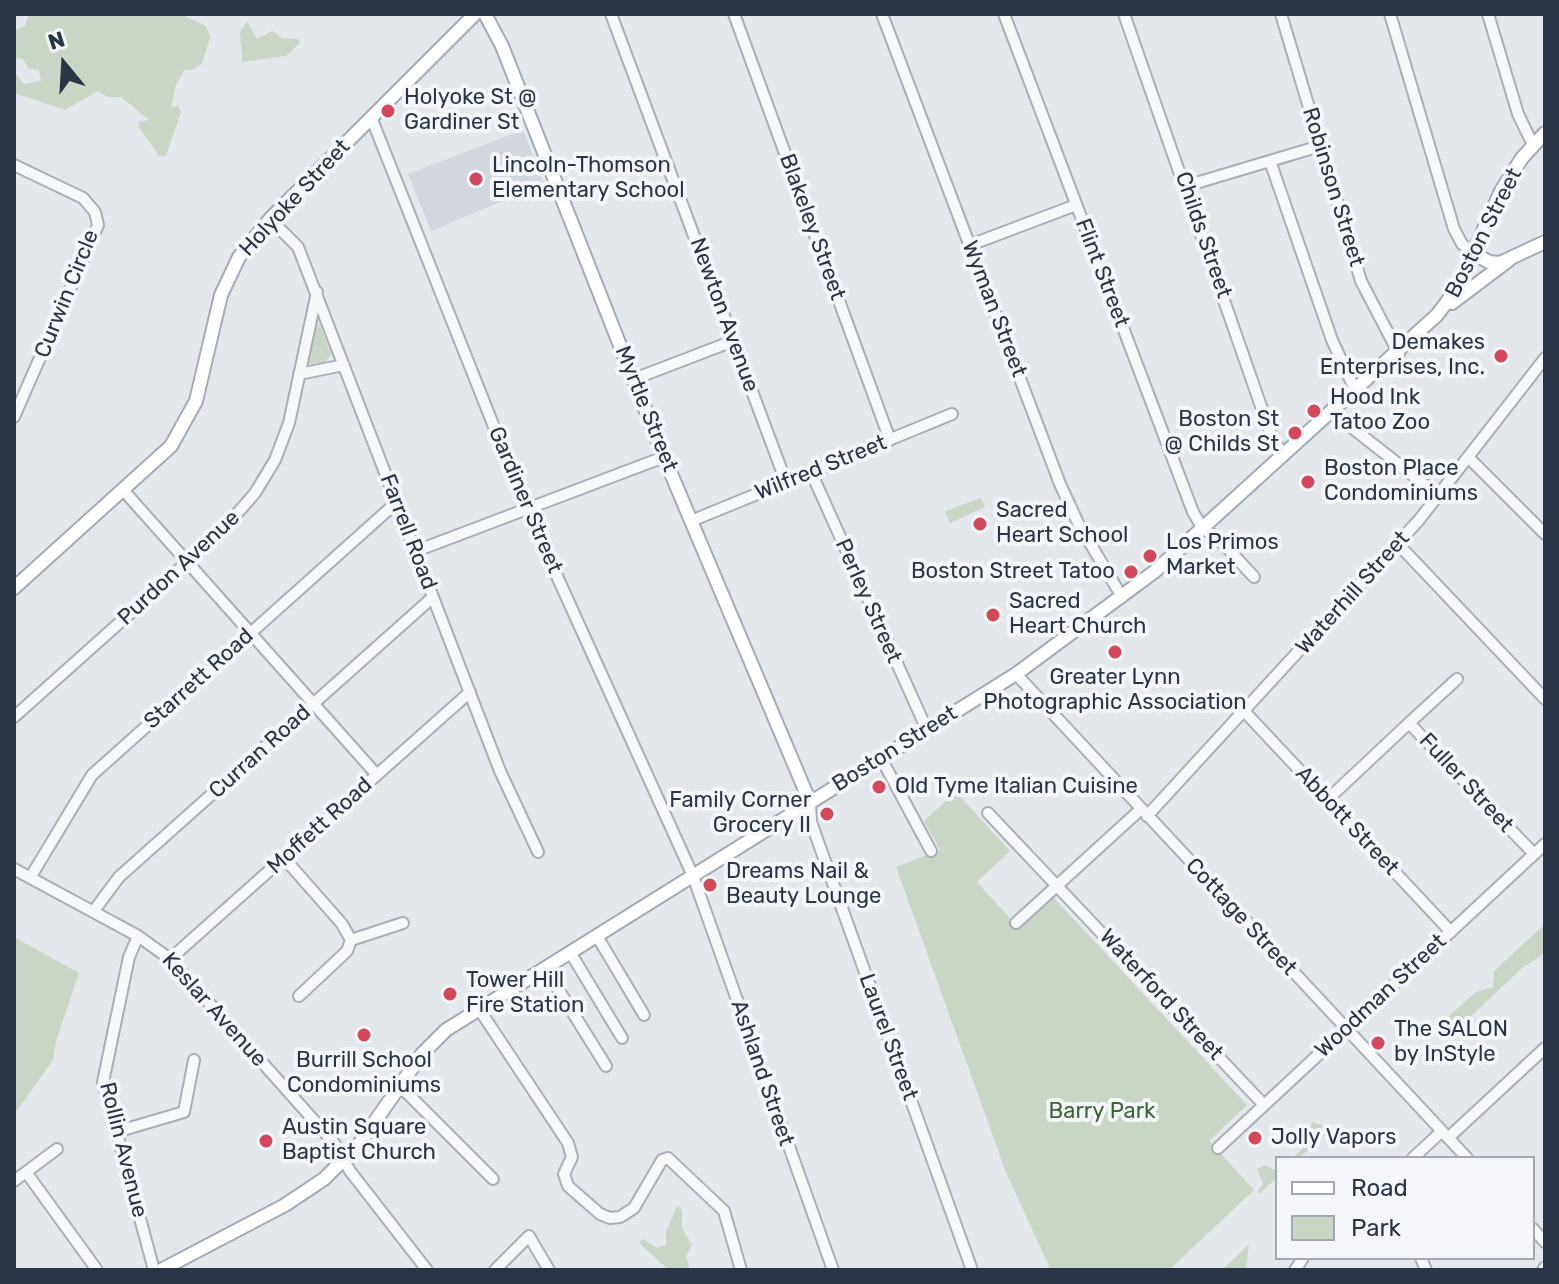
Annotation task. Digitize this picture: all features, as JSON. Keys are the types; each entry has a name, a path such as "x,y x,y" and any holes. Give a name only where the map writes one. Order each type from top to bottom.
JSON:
{"main road":[{"name":"Holyoke Street","path":"15,587 165,453 185,425 198,393 226,281 244,250 270,219 475,14"},
{"name":"Myrtle Street","path":"485,14 502,46 664,457 810,802"},
{"name":"Boston Street","path":"161,1270 315,1186 344,1160 431,1043 479,1009 1016,674 1122,597 1399,354 1437,315 1458,287 1501,191 1545,133"},
{"path":"1437,315 1509,260 1545,242"},
{"path":"1473,253 1494,263 1509,260"}],"street":[{"name":"Newton Avenue","path":"611,14 786,482"},
{"name":"Blakeley Street","path":"734,14 890,440"},
{"name":"Wyman Street","path":"882,14 1064,494 1122,597"},
{"name":"Flint Street","path":"1004,14 1193,512 1203,529"},
{"name":"Childs Street","path":"1124,14 1265,419 1283,456"},
{"name":"Robinson Street","path":"1281,14 1362,284 1399,354"},
{"path":"1390,14 1454,229 1462,244 1473,253"},
{"path":"1488,14 1518,114 1533,145"},
{"name":"Gardiner Street","path":"371,117 527,510 693,876"},
{"path":"1186,186 1320,146"},
{"path":"1270,161 1329,333 1356,392"},
{"name":"Curwin Circle","path":"14,165 83,198 92,208 98,225 14,417"},
{"path":"970,245 1076,205"},
{"name":"Farrell Road","path":"270,219 296,244 317,292 504,782 538,852"},
{"name":"Purdon Avenue","path":"14,717 239,514 263,483 285,435 317,292"},
{"path":"634,379 733,341"},
{"name":"Waterhill Street","path":"1016,923 1144,813 1244,711 1439,496 1545,358"},
{"path":"299,374 344,365"},
{"path":"1332,412 1439,496"},
{"name":"Wilfred Street","path":"691,521 952,414"},
{"path":"416,551 664,457"},
{"path":"1469,458 1545,534"},
{"name":"Perley Street","path":"811,472 927,730"},
{"path":"124,491 377,775"},
{"name":"Starrett Road","path":"30,878 89,779 397,502"},
{"path":"1203,529 1218,538 1254,577"},
{"path":"1398,544 1545,699"},
{"name":"Curran Road","path":"93,912 119,877 433,597"},
{"name":"Cottage Street","path":"1016,674 1465,1156"},
{"path":"1409,723 1457,679"},
{"name":"Moffett Road","path":"170,959 470,692"},
{"name":"Abbott Street","path":"1244,711 1451,932"},
{"name":"Fuller Street","path":"1327,800 1409,723 1534,854"},
{"path":"881,758 931,851"},
{"name":"Laurel Street","path":"810,802 811,822 972,1270"},
{"name":"Waterford Street","path":"988,813 1264,1105"},
{"name":"Woodman Street","path":"1218,1148 1545,844"},
{"path":"284,858 342,924 351,940 347,951 299,996"},
{"name":"Keslar Avenue","path":"14,869 138,936 170,959 334,1143 427,1270"},
{"name":"Ashland Street","path":"693,876 833,1270"},
{"path":"351,940 403,923"},
{"name":"Rollin Avenue","path":"138,936 129,957 103,1079 154,1270"},
{"path":"597,936 644,1015"},
{"path":"570,952 622,1038"},
{"path":"545,968 606,1066"},
{"path":"479,1009 569,1147 572,1157 564,1174 567,1184 604,1216 625,1215 636,1205 666,1158 722,1208 741,1270"},
{"path":"1416,1156 1445,1135 1545,1048"},
{"path":"116,1132 184,1112 194,1060"},
{"path":"400,1086 493,1179"},
{"path":"14,1181 57,1149"},
{"path":"26,1172 97,1270"},
{"path":"495,1270 523,1240 531,1237 549,1270"}],"shaded area":[{"name":"Lincoln-Thomson Elementary School","path":"523,130 544,184 431,231 408,174"}],"green space":[{"path":"29,14 180,14 206,26 210,37 202,64 192,70 184,70 176,85 171,108 178,105 181,112 166,156 159,156 139,127 139,122 149,120 121,97 107,97 98,91 65,110 14,93 14,72 24,84 41,81 39,70 28,68 23,59 14,58 14,30 25,26"},
{"path":"247,21 257,39 272,31 282,38 298,39 300,43 286,56 242,62 240,33"},
{"path":"320,324 331,355 325,362 311,364 308,360 316,326"},
{"path":"981,498 985,507 950,523 945,511"},
{"name":"Barry Park","path":"956,792 1010,851 977,882 1016,925 1051,895 1247,1105 1209,1141 1254,1190 1169,1270 1051,1270 1007,1175 896,867 940,850 924,821"},
{"path":"1545,924 1545,953 1522,968 1465,1022 1440,1037 1441,1023 1476,992 1493,987 1494,971"},
{"path":"14,937 79,973 56,1041 53,1060 14,1115"},
{"path":"1312,1122 1333,1129 1301,1156 1294,1156 1306,1146"},
{"path":"1265,1165 1275,1170 1275,1180 1259,1194 1258,1190 1263,1184 1257,1169"},
{"path":"677,1206 682,1209 682,1228 692,1245 686,1256 690,1270 669,1270 639,1243 643,1239 657,1248 666,1245 666,1232"},
{"path":"1249,1244 1246,1270 1222,1270"}],"place":[{"name":"Holyoke St @ Gardiner St","path":"388,111"},
{"name":"Lincoln-Thomson Elementary School","path":"476,179"},
{"name":"Demakes Enterprises, Inc.","path":"1501,356"},
{"name":"Hood Ink Tatoo Zoo","path":"1314,411"},
{"name":"Boston St @ Childs St","path":"1295,433"},
{"name":"Boston Place Condominiums","path":"1308,482"},
{"name":"Sacred Heart School","path":"980,524"},
{"name":"Los Primos Market","path":"1150,556"},
{"name":"Boston Street Tatoo","path":"1131,572"},
{"name":"Sacred Heart Church","path":"993,615"},
{"name":"Greater Lynn Photographic Association","path":"1115,652"},
{"name":"Old Tyme Italian Cuisine","path":"879,787"},
{"name":"Family Corner Grocery II","path":"827,814"},
{"name":"Dreams Nail & Beauty Lounge","path":"710,885"},
{"name":"Tower Hill Fire Station","path":"450,994"},
{"name":"Burrill School Condominiums","path":"364,1035"},
{"name":"The SALON by InStyle","path":"1378,1043"},
{"name":"Jolly Vapors","path":"1255,1138"},
{"name":"Austin Square Baptist Church","path":"266,1141"}]}
